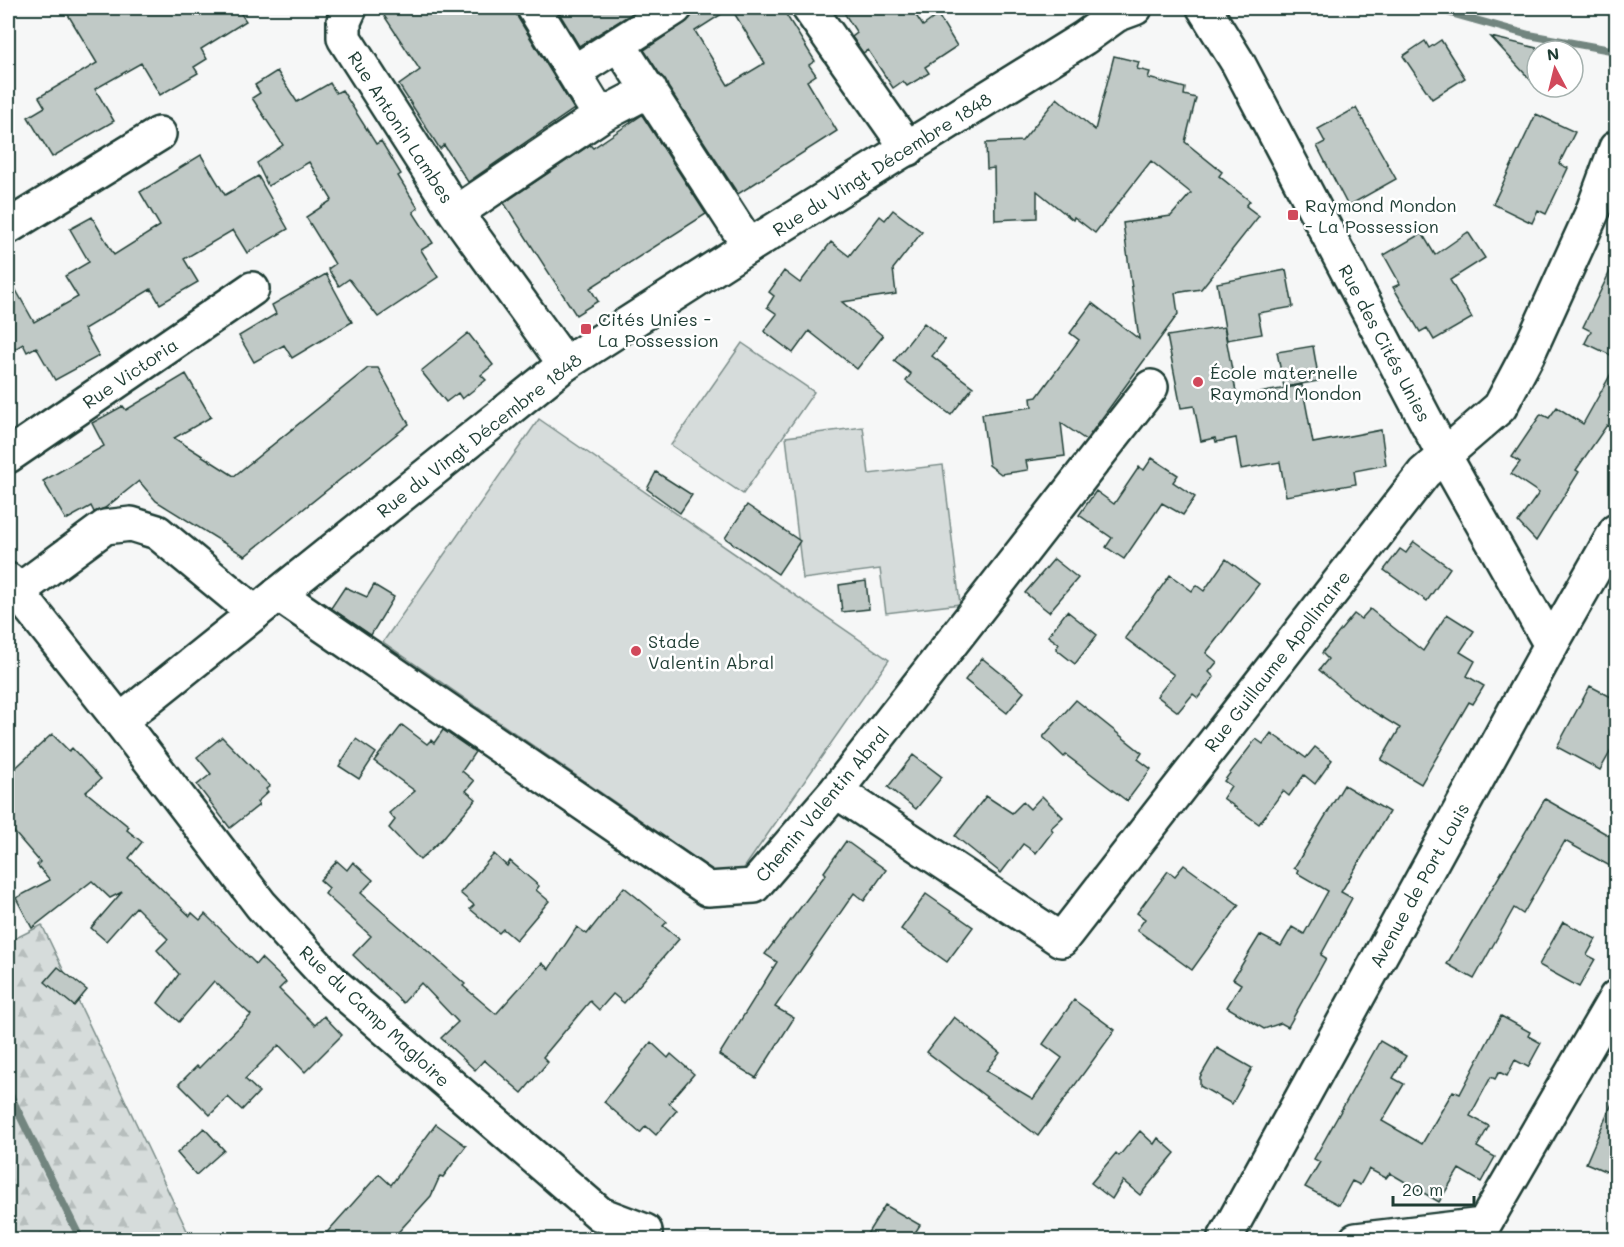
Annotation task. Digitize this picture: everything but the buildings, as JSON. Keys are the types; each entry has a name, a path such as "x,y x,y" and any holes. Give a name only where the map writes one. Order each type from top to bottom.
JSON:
{"street":[{"name":"Rue Antonin Lambes","path":"350,8 344,21 344,38 456,213 565,364"},
{"path":"534,8 600,116"},
{"path":"574,72 675,8"},
{"path":"808,8 908,149"},
{"name":"Rue du Vingt Décembre 1848","path":"120,721 565,364 749,246 1084,38 1116,15 1135,8"},
{"name":"Rue des Cités Unies","path":"1204,8 1238,63 1445,457 1551,645"},
{"path":"619,45 749,246"},
{"name":"Rue Antonin Lambes","path":"456,213 600,116 650,90"},
{"path":"8,227 159,134"},
{"name":"Rue Guillaume Apollinaire","path":"837,791 1061,940 1424,473 1445,457 1500,406 1528,354 1592,213 1617,148"},
{"name":"Rue Victoria","path":"8,456 252,290"},
{"name":"Chemin Valentin Abral","path":"12,586 105,527 131,524 157,532 708,889 754,886 837,791 1151,387"},
{"name":"Avenue de Port Louis","path":"1224,1239 1551,645 1617,531"},
{"name":"Rue du Camp Magloire","path":"12,586 120,721 261,905 335,985 600,1214 645,1232 645,1239"},
{"path":"1356,1239 1479,1232 1617,997"}],"green space":[{"path":"742,343 814,392 743,494 671,445"},
{"name":"Stade Valentin Abral","path":"539,419 889,660 733,884 383,642"},
{"path":"863,427 869,474 943,465 960,604 886,613 880,569 803,579 786,437"},
{"path":"42,925 191,1239 8,1240 8,942"}],"waterway":[{"path":"1433,8 1529,35 1616,51"},
{"path":"8,1091 81,1240"}],"place":[{"name":"Raymond Mondon - La Possession","path":"1293,215"},
{"name":"Cités Unies - La Possession","path":"586,329"},
{"name":"École maternelle Raymond Mondon","path":"1198,382"},
{"name":"Stade Valentin Abral","path":"636,651"}]}
